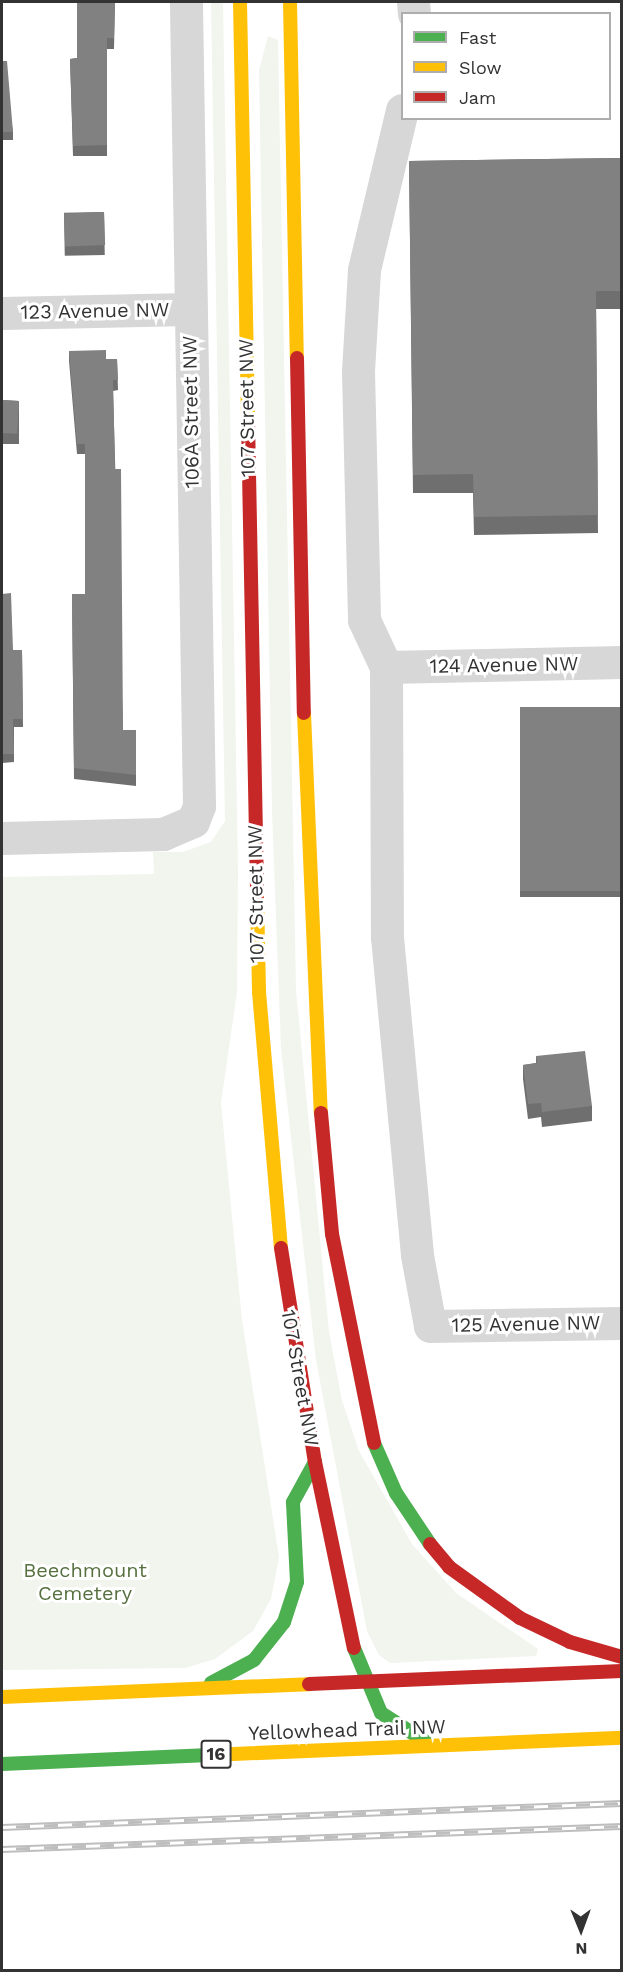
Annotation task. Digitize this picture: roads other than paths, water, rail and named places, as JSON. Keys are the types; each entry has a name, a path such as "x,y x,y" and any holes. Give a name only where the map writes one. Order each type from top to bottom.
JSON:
{"main road":[{"name":"107 Street NW","path":"240,2 260,1027 282,1267 315,1462 348,1631 365,1681 381,1713 431,1745"},
{"path":"290,2 308,855 320,1107 332,1234 366,1413 396,1493 430,1544 449,1567 520,1618 570,1642 621,1657"},
{"path":"182,1689 236,1673 271,1642 284,1622 297,1582 293,1502 315,1462"},
{"path":"2,1697 621,1671"},
{"name":"Yellowhead Trail NW","path":"2,1764 621,1738"}],"street":[{"name":"106A Street NW","path":"2,838 163,834 193,821 198,781 186,2"},
{"path":"386,667 364,620 359,348 364,270 401,114"},
{"name":"123 Avenue NW","path":"2,313 189,309"},
{"name":"124 Avenue NW","path":"386,667 621,662"},
{"name":"125 Avenue NW","path":"386,667 388,947 417,1255 430,1326 621,1323"}],"railway":[{"path":"2,1827 622,1803"},
{"path":"2,1849 622,1826"}],"park label":[{"name":"Beechmount Cemetery","path":"85,1582"}]}
